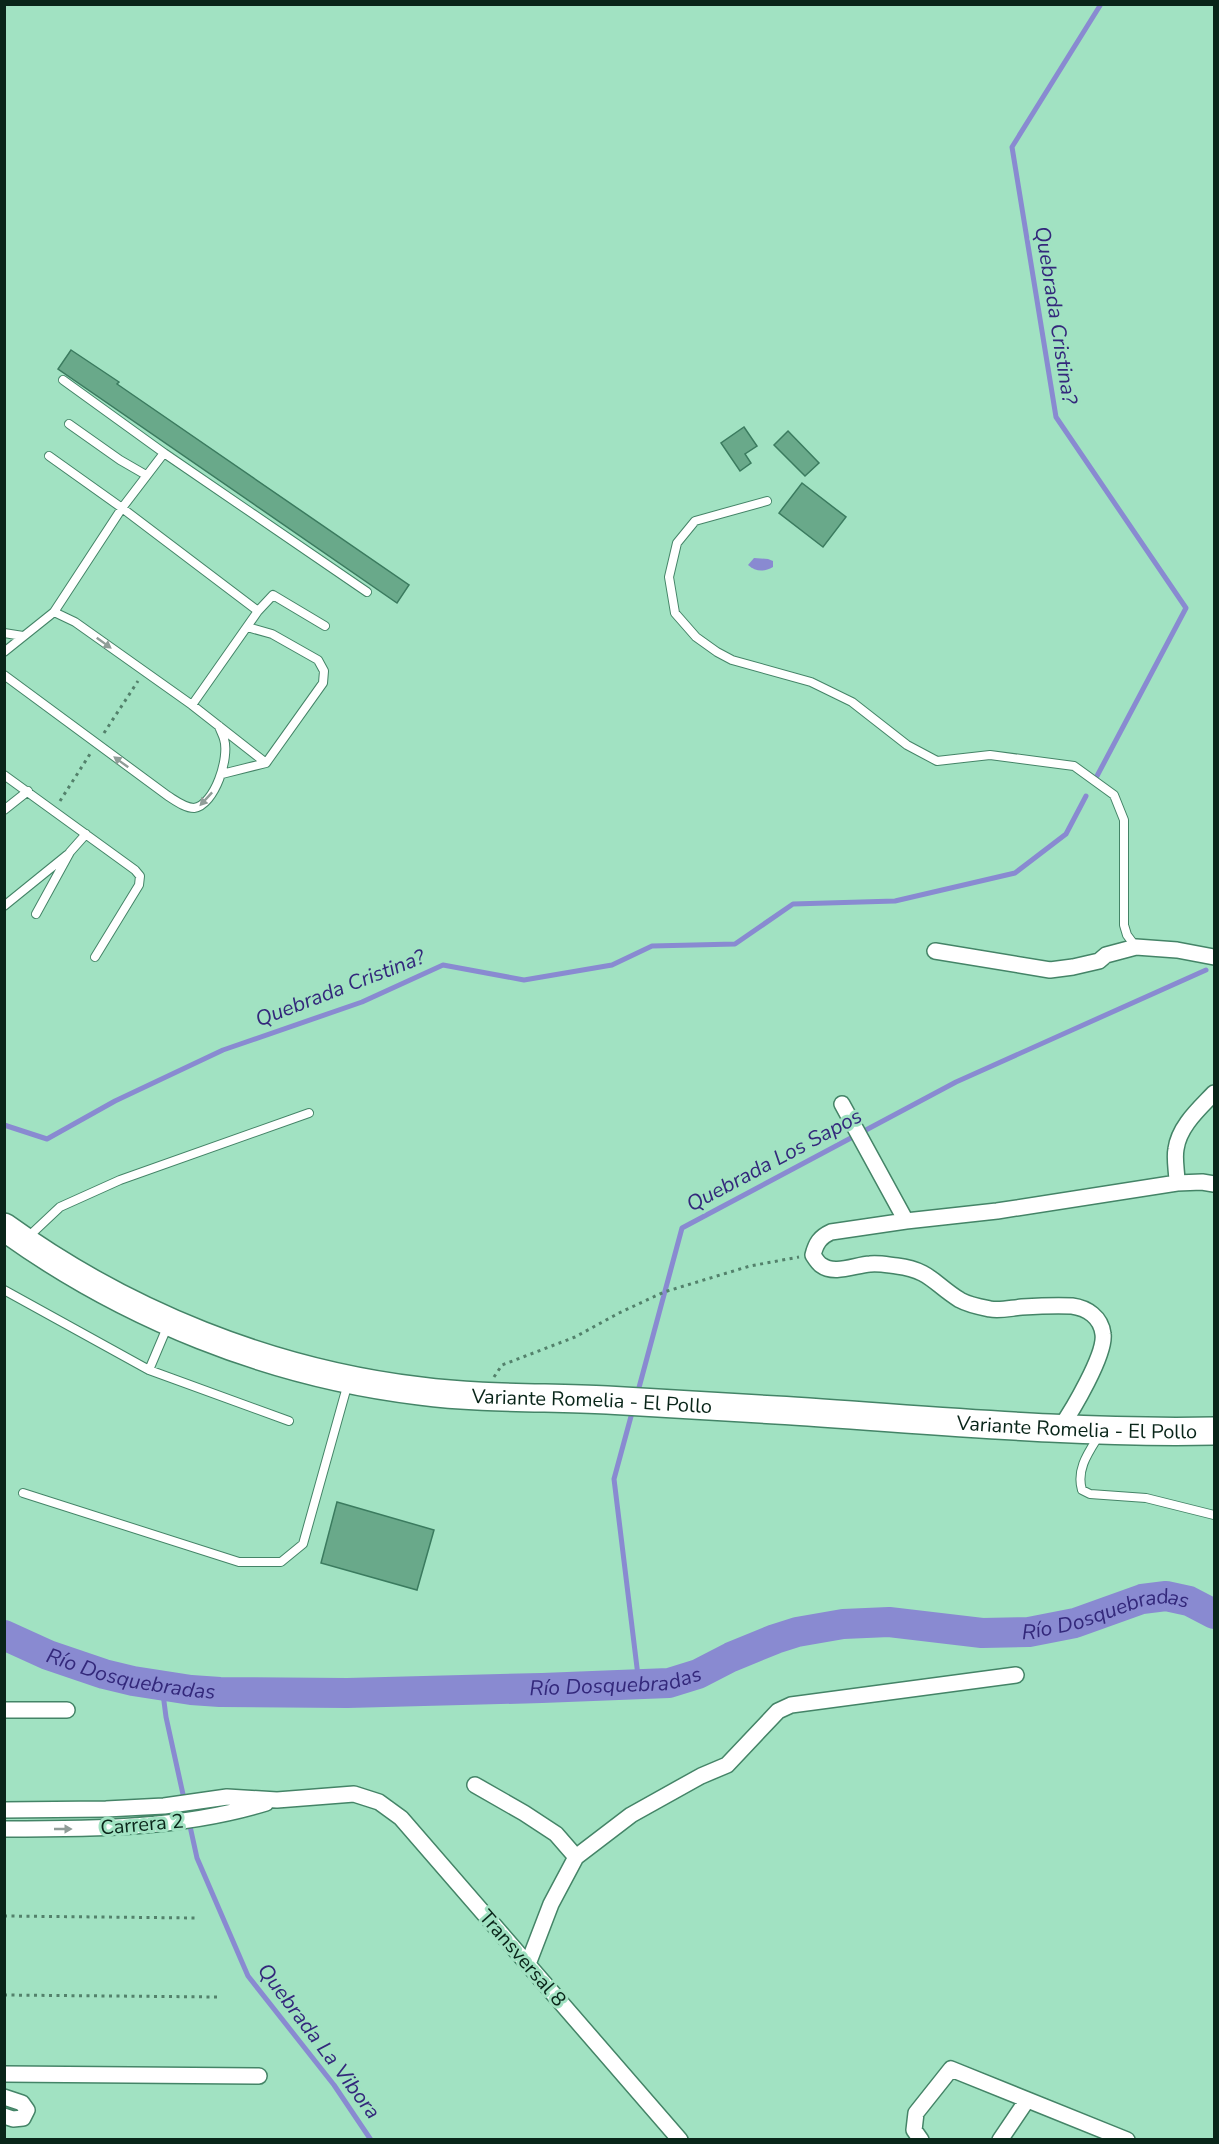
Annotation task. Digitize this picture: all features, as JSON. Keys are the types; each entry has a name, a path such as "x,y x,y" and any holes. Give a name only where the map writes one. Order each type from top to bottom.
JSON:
{"highway":[{"name":"Variante Romelia - El Pollo","path":"14,1234 95,1285 170,1322 267,1359 349,1380 418,1391 489,1398 609,1400 1101,1430 1215,1431"}],"street":[{"path":"935,951 1050,970 1099,961 1106,955 1136,947 1177,950 1215,957"},
{"path":"1177,1183 1176,1148 1179,1138 1193,1117 1215,1093"},
{"path":"842,1104 906,1221"},
{"path":"1060,1428 1075,1408 1084,1390 1104,1335 1099,1321 1089,1311 1074,1306 993,1310 961,1301 930,1277 915,1269 872,1264 836,1269 821,1265 813,1255 815,1246 823,1236 831,1232 997,1211 1177,1183 1215,1184"},
{"path":"528,1964 551,1904 576,1857 631,1815 701,1776 727,1765 778,1711 791,1705 1016,1675"},
{"path":"4,1710 67,1710"},
{"path":"475,1785 556,1834 576,1857"},
{"name":"Carrera 2","path":"4,1810 106,1809 164,1806 227,1797 277,1800 354,1794"},
{"name":"Transversal 8","path":"354,1794 379,1802 401,1818 680,2139"},
{"name":"Carrera 2","path":"4,1829 106,1828 166,1824 233,1813 277,1800"},
{"path":"106,1809 106,1828"},
{"path":"918,2135 916,2114 951,2069 1124,2139"},
{"path":"4,2074 259,2076"},
{"path":"4,2097 22,2103 27,2110 23,2118 13,2119 4,2116"},
{"path":"1000,2139 1027,2100"}],"lane":[{"path":"63,380 164,453 367,592"},
{"path":"69,424 120,460 146,475"},
{"path":"4,651 54,612 122,508 164,453"},
{"path":"49,456 258,611"},
{"path":"767,501 695,521 677,543 669,577 675,613 696,637 717,652 732,660 811,682 852,702 907,745 937,761 990,755 1074,766 1114,795 1124,820 1124,925 1127,935 1136,947"},
{"path":"192,705 258,611 273,596 326,626"},
{"path":"54,612 75,622 192,705 266,763"},
{"path":"222,774 266,763 323,683 324,671 318,660 272,634 247,627"},
{"path":"4,633 23,636"},
{"path":"4,675 182,805 192,808 200,806 208,799 222,774 225,740 219,726"},
{"path":"4,775 135,870 140,876 139,885 95,957"},
{"path":"4,810 27,791"},
{"path":"4,906 70,852 86,834"},
{"path":"36,914 70,852"},
{"path":"14,1234 60,1207 110,1184 309,1113"},
{"path":"4,1290 149,1370 289,1421"},
{"path":"149,1370 170,1322"},
{"path":"23,1493 239,1562 281,1562 303,1544 349,1380"},
{"path":"1101,1430 1086,1457 1079,1480 1082,1490 1090,1494 1146,1498 1215,1515"}],"path":[{"path":"489,1398 495,1373 502,1365 575,1337 664,1292 750,1266 813,1255"},
{"path":"4,1916 196,1918"},
{"path":"4,1995 219,1997"}],"water":[{"path":"754,558 773,561 773,567 766,570 754,569 748,565"}],"building":[{"path":"71,350 409,585 397,603 58,369"},
{"path":"744,427 757,446 745,454 751,463 740,471 721,443"},
{"path":"788,431 819,463 805,476 774,445"},
{"path":"802,483 846,517 823,547 779,513"},
{"path":"337,1502 434,1530 417,1590 321,1563"}],"waterway":[{"name":"Quebrada Cristina?","path":"1097,776 1186,608 1056,417 1012,147 1101,4"},
{"name":"Quebrada Cristina?","path":"4,1125 47,1139 115,1101 223,1050 362,1002 443,965 524,980 612,965 652,946 735,944 793,904 895,901 1015,873 1066,834 1086,796"},
{"name":"Quebrada Los Sapos","path":"637,1395 682,1228 956,1082 1206,970"},
{"name":"Quebrada Los Sapos","path":"633,1409 614,1479 639,1684"},
{"name":"Río Dosquebradas","path":"4,1635 48,1655 133,1681 220,1692 347,1693 669,1683 698,1674 731,1657 775,1639 797,1632 843,1624 889,1622 982,1633 1029,1632 1075,1623 1142,1599 1166,1596 1189,1601 1214,1614"},
{"name":"Quebrada La Vibora","path":"162,1686 166,1717 197,1858 248,1976 334,2085 371,2140"}]}
